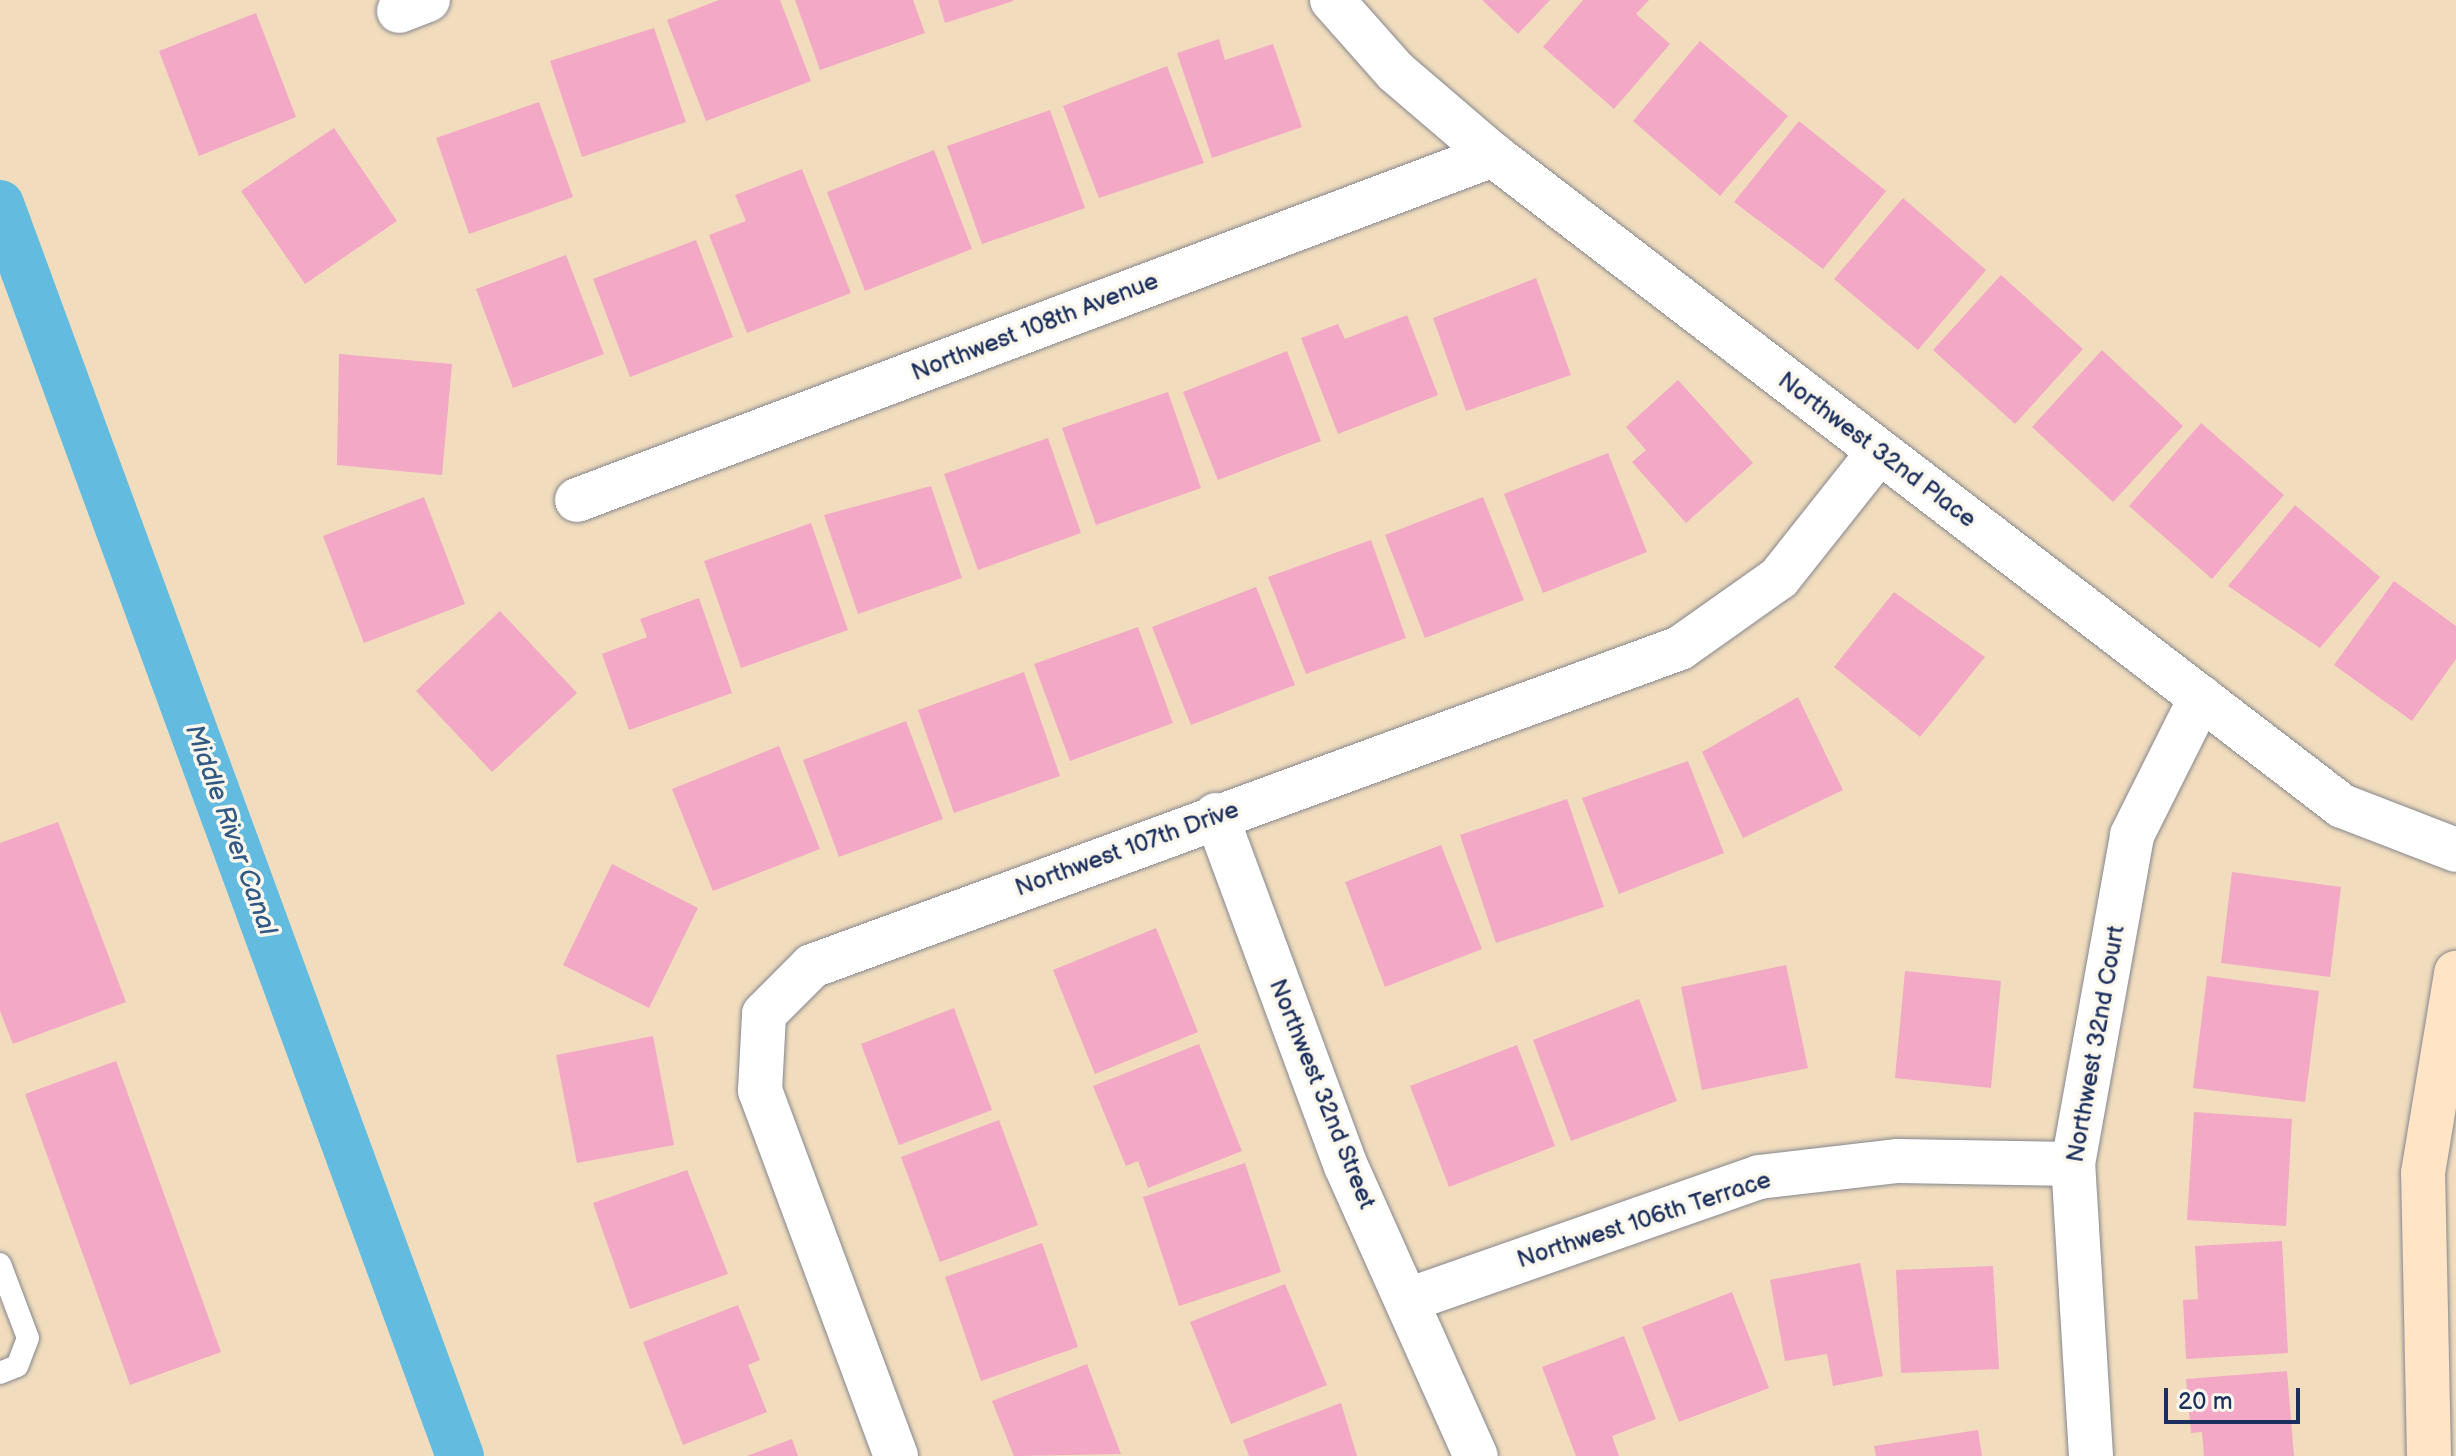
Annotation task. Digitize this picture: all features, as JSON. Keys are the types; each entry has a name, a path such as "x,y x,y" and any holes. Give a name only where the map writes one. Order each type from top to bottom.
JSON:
{"street":[{"name":"Northwest 32nd Place","path":"1332,0 1396,72 1493,155 2342,806 2456,850"},
{"name":"Northwest 108th Avenue","path":"577,500 1493,155"},
{"name":"Northwest 107th Drive","path":"896,1456 760,1091 764,1014 812,966 1216,815 1680,648 1779,578 1879,452"},
{"name":"Northwest 32nd Court","path":"2091,1456 2073,1164 2132,835 2201,697"},
{"name":"Northwest 32nd Street","path":"1216,815 1346,1166 1411,1299 1476,1456"},
{"path":"2429,1456 2423,1173 2456,973"},
{"name":"Northwest 106th Terrace","path":"1411,1299 1759,1177 1898,1161 2073,1164"}],"lane":[{"path":"0,1264 28,1338 17,1366 0,1373"}],"building":[{"path":"719,0 780,0 811,81 706,121 667,20"},
{"path":"795,0 913,0 925,33 820,70"},
{"path":"938,0 1013,0 1013,1 945,23"},
{"path":"1482,0 1550,0 1518,34"},
{"path":"1583,0 1649,0 1636,14 1670,44 1614,109 1543,47"},
{"path":"256,13 296,117 199,156 159,51"},
{"path":"654,28 686,122 582,157 550,61"},
{"path":"1219,39 1225,60 1273,44 1302,127 1212,158 1177,53"},
{"path":"1700,41 1788,116 1720,196 1633,121"},
{"path":"1167,66 1204,163 1099,198 1063,106"},
{"path":"539,102 573,197 469,234 436,138"},
{"path":"1050,110 1085,208 982,244 947,146"},
{"path":"1799,121 1886,191 1823,269 1734,202"},
{"path":"334,128 397,221 305,284 241,191"},
{"path":"934,150 972,249 865,291 827,192"},
{"path":"802,169 851,293 747,333 709,235 746,221 735,195"},
{"path":"1903,198 1986,270 1918,350 1834,279"},
{"path":"696,240 733,337 630,377 593,279"},
{"path":"566,255 604,354 513,388 476,289"},
{"path":"2001,275 2083,349 2015,424 1933,350"},
{"path":"1536,278 1571,375 1466,411 1433,318"},
{"path":"1407,315 1438,395 1338,434 1301,338 1338,324 1345,339"},
{"path":"2102,350 2183,426 2113,502 2032,427"},
{"path":"1287,351 1321,441 1218,480 1183,392"},
{"path":"339,354 452,364 442,475 337,465"},
{"path":"1678,380 1753,463 1686,523 1632,462 1646,450 1626,427"},
{"path":"1168,392 1201,488 1096,525 1062,428"},
{"path":"2201,423 2284,495 2212,579 2129,506"},
{"path":"1048,438 1081,533 978,570 944,474"},
{"path":"1608,453 1647,552 1543,593 1504,494"},
{"path":"931,486 962,578 858,614 824,515"},
{"path":"424,497 465,604 364,643 323,536"},
{"path":"1483,497 1524,600 1425,638 1385,535"},
{"path":"2295,505 2380,577 2320,648 2228,586"},
{"path":"811,523 848,630 741,668 704,561"},
{"path":"1371,540 1406,638 1306,674 1268,577"},
{"path":"2394,581 2456,626 2456,659 2412,721 2334,665"},
{"path":"1256,587 1295,685 1191,725 1152,627"},
{"path":"1894,592 1985,657 1920,737 1834,667"},
{"path":"699,598 732,693 629,730 602,654 647,637 640,619"},
{"path":"500,611 577,693 492,772 416,691"},
{"path":"1138,627 1173,723 1070,761 1034,664"},
{"path":"1024,672 1060,776 954,813 918,710"},
{"path":"1798,697 1843,790 1743,838 1702,752"},
{"path":"906,721 943,819 839,857 803,760"},
{"path":"779,746 820,849 713,891 672,789"},
{"path":"1688,761 1724,853 1619,894 1582,798"},
{"path":"1567,799 1604,907 1496,943 1460,835"},
{"path":"58,822 126,1002 13,1044 0,1011 0,843"},
{"path":"1441,845 1482,949 1385,987 1345,882"},
{"path":"612,864 698,908 649,1008 563,965"},
{"path":"2232,872 2341,887 2330,977 2221,963"},
{"path":"1156,928 1198,1032 1095,1074 1053,970"},
{"path":"1786,965 1808,1068 1702,1090 1681,987"},
{"path":"1905,971 2001,981 1991,1088 1895,1078"},
{"path":"2207,976 2319,991 2305,1102 2193,1088"},
{"path":"1639,999 1677,1101 1571,1141 1533,1040"},
{"path":"954,1008 992,1110 899,1145 861,1044"},
{"path":"653,1036 674,1145 577,1163 556,1055"},
{"path":"1199,1044 1242,1151 1148,1188 1138,1161 1126,1166 1093,1086"},
{"path":"1517,1045 1555,1146 1449,1187 1410,1086"},
{"path":"116,1061 221,1352 130,1385 25,1094"},
{"path":"2194,1112 2292,1119 2286,1226 2187,1220"},
{"path":"999,1120 1038,1225 940,1262 901,1157"},
{"path":"1245,1163 1281,1272 1179,1306 1143,1197"},
{"path":"687,1170 728,1274 630,1309 593,1203"},
{"path":"2282,1241 2288,1353 2186,1359 2183,1300 2198,1299 2195,1246"},
{"path":"1042,1243 1078,1347 981,1381 945,1277"},
{"path":"1860,1263 1883,1376 1833,1386 1827,1354 1785,1361 1770,1280"},
{"path":"1993,1266 1999,1369 1901,1373 1896,1270"},
{"path":"1285,1284 1327,1385 1231,1424 1190,1322"},
{"path":"1732,1292 1769,1388 1679,1422 1642,1327"},
{"path":"738,1305 760,1360 748,1365 767,1412 683,1445 643,1342"},
{"path":"1624,1336 1656,1419 1612,1436 1619,1456 1576,1456 1542,1367"},
{"path":"1087,1364 1121,1454 1014,1456 992,1401"},
{"path":"2287,1371 2294,1456 2204,1456 2202,1432 2191,1433 2186,1379"},
{"path":"1341,1403 1357,1456 1249,1456 1243,1440"},
{"path":"1978,1430 1982,1456 1876,1456 1874,1446"},
{"path":"792,1439 798,1456 747,1456"}],"waterway":[{"name":"Middle River Canal","path":"0,204 460,1456"}]}
